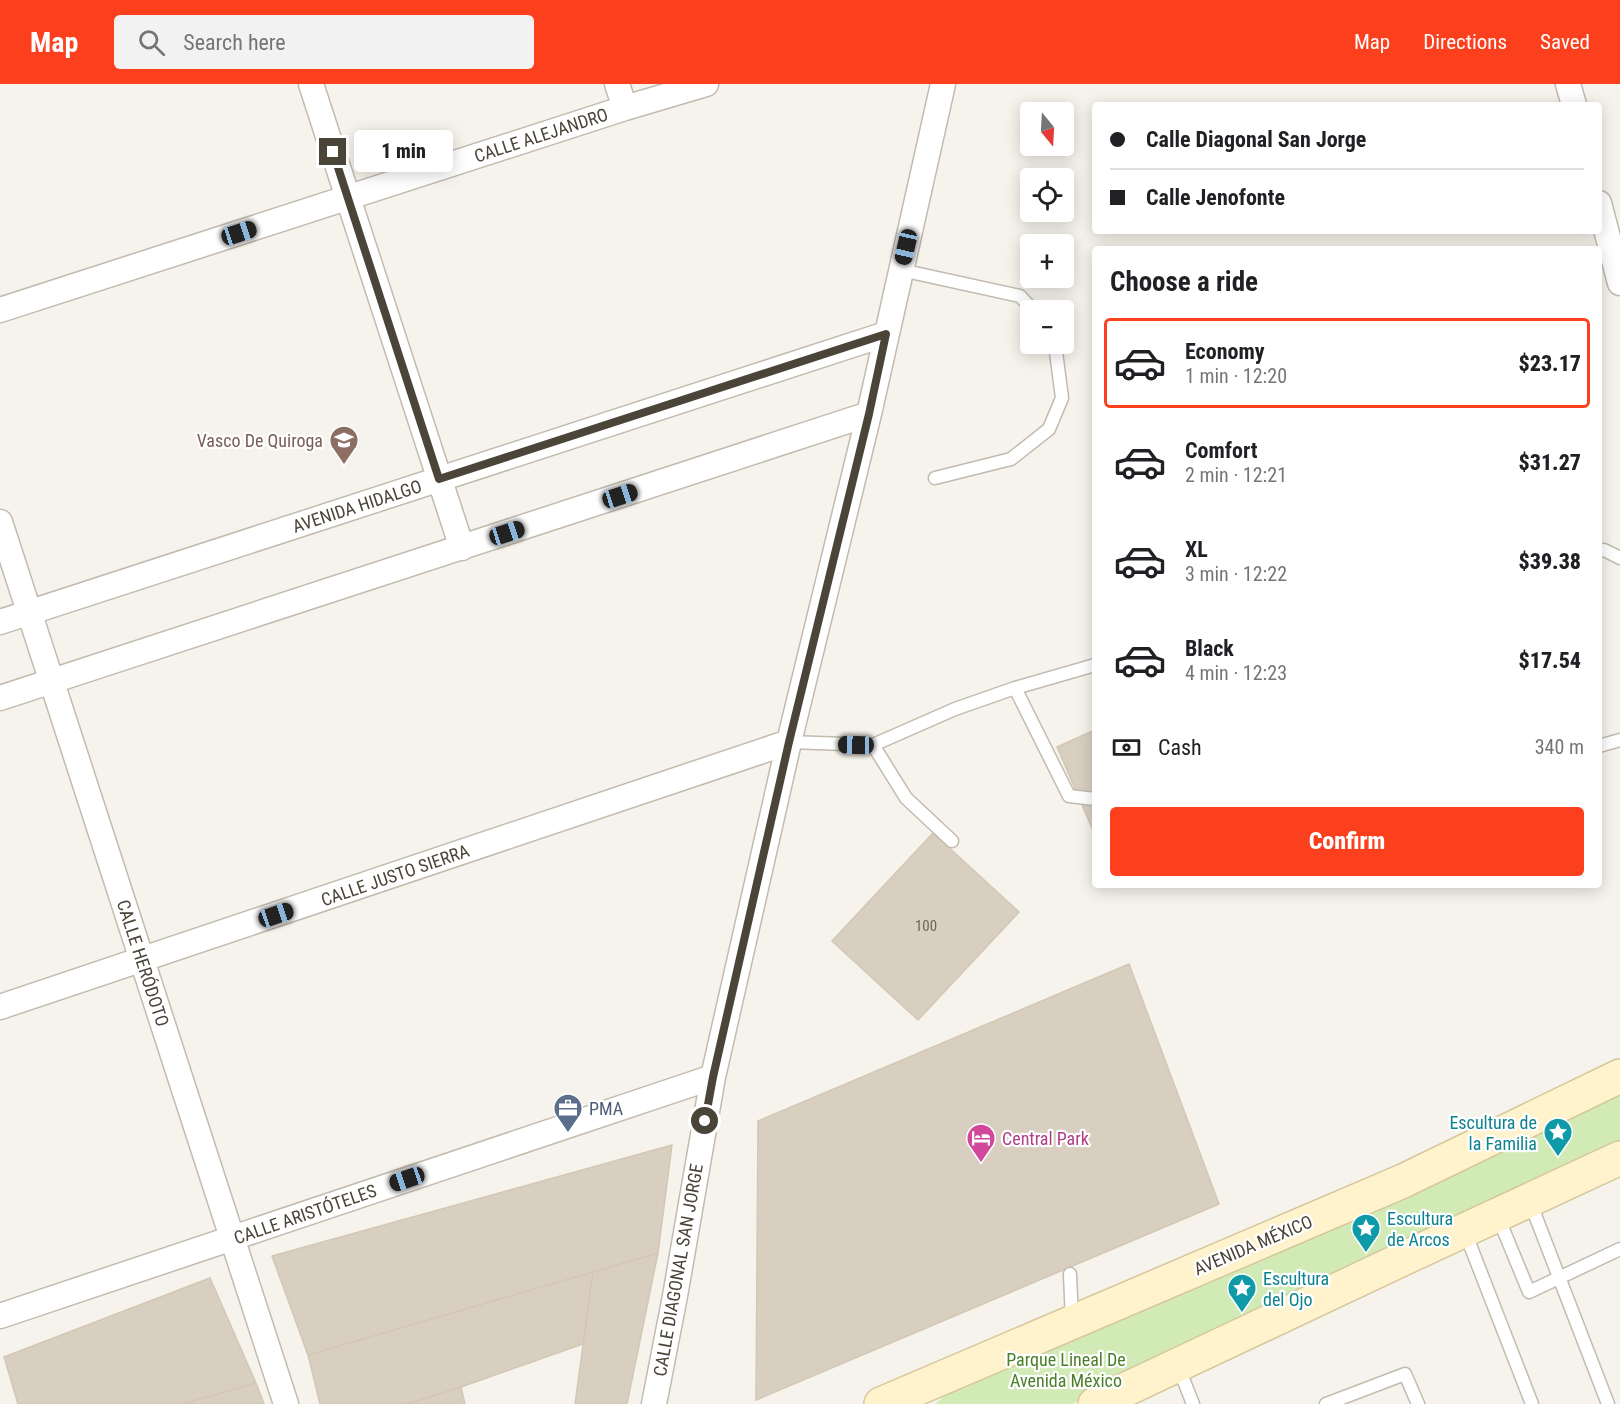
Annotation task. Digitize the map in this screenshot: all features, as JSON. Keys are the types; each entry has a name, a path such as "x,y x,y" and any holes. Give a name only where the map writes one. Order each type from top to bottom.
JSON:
{"main road":[{"name":"AVENIDA MÉXICO","path":"881,1404 1403,1181 1620,1076"},
{"path":"1095,1404 1620,1158"},
{"path":"922,1404 965,1368"}],"street":[{"path":"311,84 462,548"},
{"path":"617,84 625,108"},
{"name":"CALLE ALEJANDRO","path":"0,310 625,108 706,84"},
{"name":"CALLE DIAGONAL SAN JORGE","path":"654,1404 713,1077 789,742 869,414 943,84"},
{"path":"1568,84 1573,102"},
{"path":"1602,214 1619,276"},
{"name":"AVENIDA HIDALGO","path":"0,622 886,334"},
{"path":"0,698 869,414"},
{"name":"CALLE HERÓDOTO","path":"0,522 286,1404"},
{"name":"CALLE JUSTO SIERRA","path":"0,1007 789,742"},
{"name":"CALLE ARISTÓTELES","path":"0,1316 713,1077"}],"lane":[{"path":"901,270 1020,296 1024,300"},
{"path":"935,478 1011,459 1049,429 1062,398 1056,354"},
{"path":"1602,550 1620,558"},
{"path":"789,742 873,745 955,709 1015,688 1092,666"},
{"path":"1015,688 1069,796 1092,799"},
{"path":"1602,745 1620,740"},
{"path":"873,745 906,798 952,841"},
{"path":"1529,1201 1608,1404"},
{"path":"1497,1215 1529,1292 1618,1250"},
{"path":"1465,1230 1532,1404"},
{"path":"1070,1274 1072,1322"},
{"path":"1177,1366 1193,1404"},
{"path":"1326,1404 1405,1374 1418,1404"}],"green space":[{"name":"Parque Lineal De Avenida México","path":"1620,1083 1620,1144 1253,1320 1072,1404 935,1404 972,1373"}],"building":[{"path":"1092,731 1092,828 1057,747"},
{"path":"933,833 1019,912 918,1020 832,941"},
{"name":"Central Park","path":"1129,964 1219,1204 756,1400 758,1121"},
{"path":"672,1145 658,1253 308,1355 272,1256"},
{"path":"658,1253 627,1404 575,1404 593,1272"},
{"path":"593,1272 583,1344 417,1401 403,1404 320,1404 308,1355"},
{"path":"210,1278 256,1383 183,1404 18,1404 4,1357"},
{"path":"256,1383 264,1404 183,1404"},
{"path":"461,1387 465,1404 403,1404 417,1401"}],"place":[{"name":"Vasco De Quiroga","path":"344,466"},
{"name":"PMA","path":"568,1134"},
{"name":"Escultura de la Familia","path":"1558,1158"},
{"name":"Central Park","path":"981,1164"},
{"name":"Escultura de Arcos","path":"1366,1254"},
{"name":"Escultura del Ojo","path":"1242,1314"}],"route":[{"path":"333,152 439,479 886,334 869,414 789,742 705,1121"}]}
